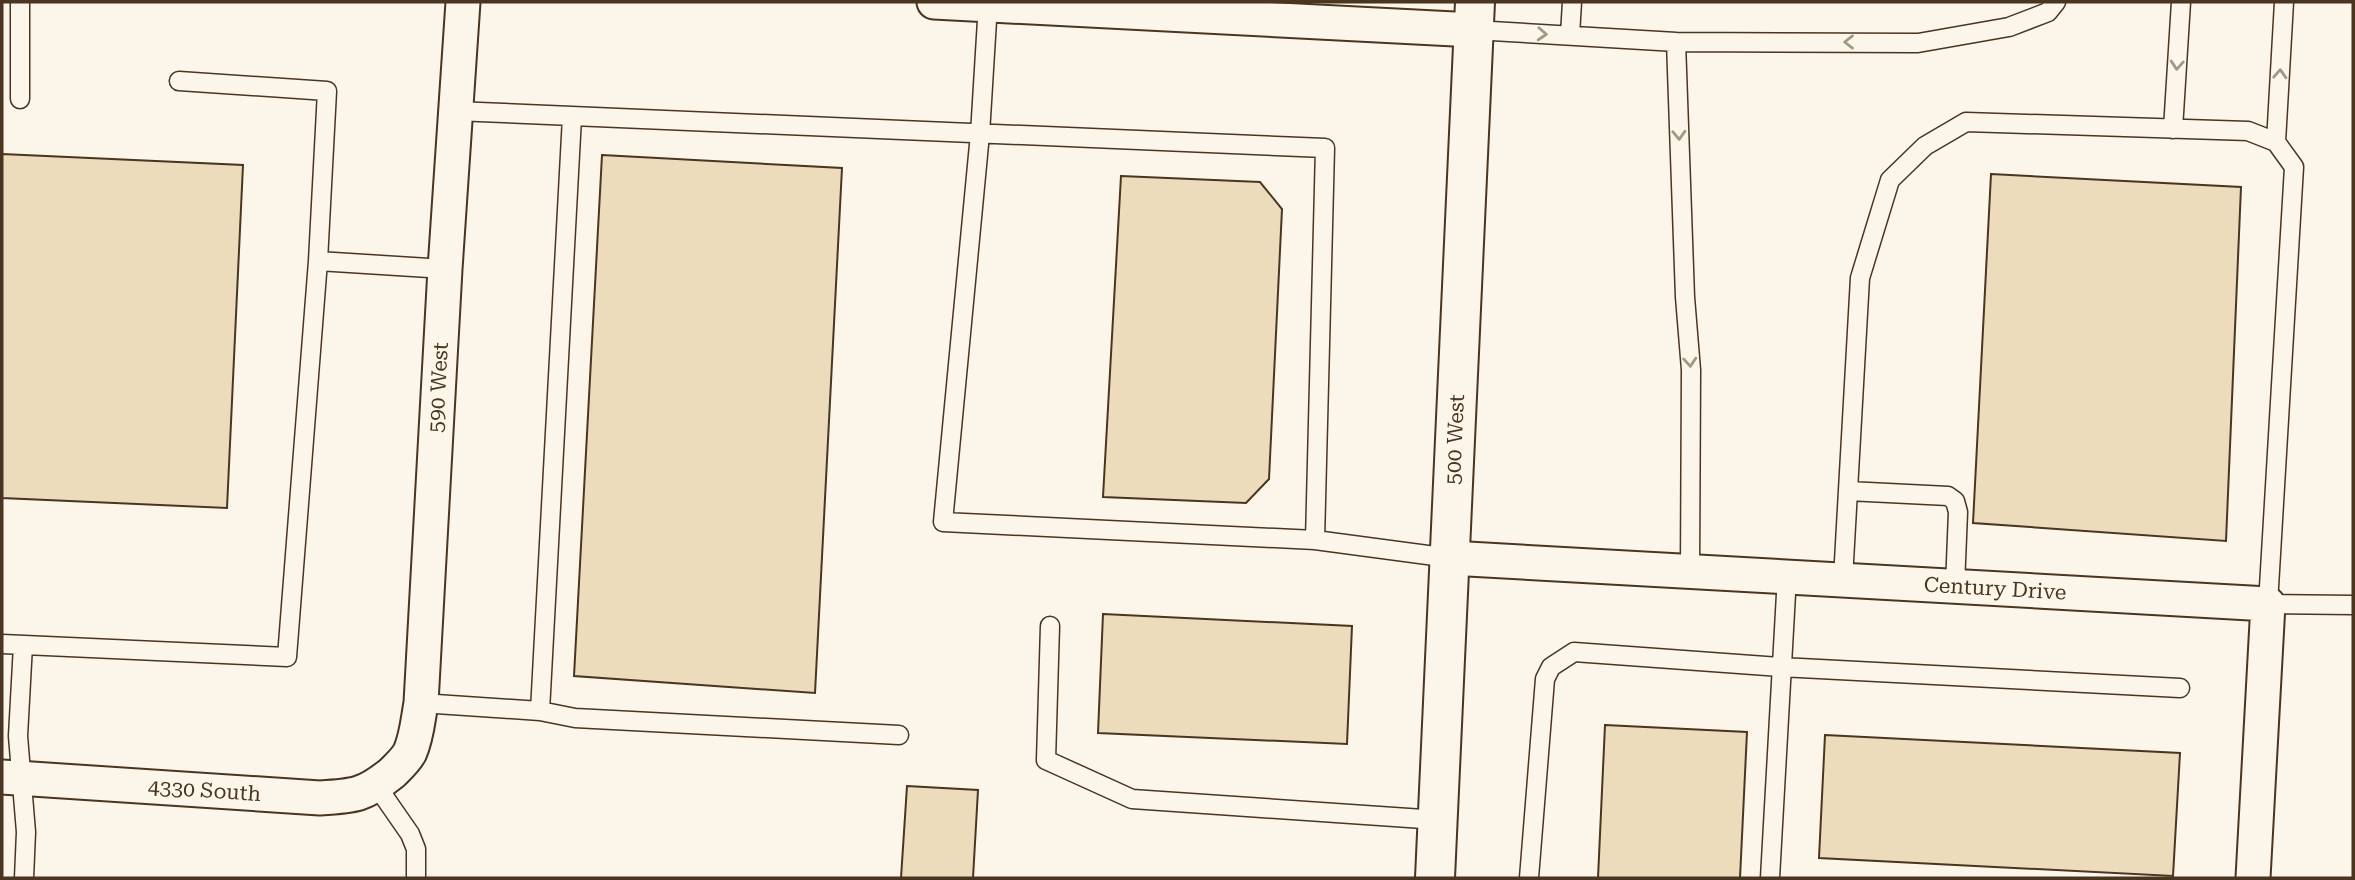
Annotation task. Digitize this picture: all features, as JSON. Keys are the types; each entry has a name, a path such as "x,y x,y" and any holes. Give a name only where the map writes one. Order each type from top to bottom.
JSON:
{"main road":[{"name":"500 West","path":"1435,878 1475,16"}],"street":[{"name":"590 West","path":"387,777 409,754 416,734 421,703 463,2"},
{"path":"934,2 1475,16"},
{"name":"Century Drive","path":"1450,558 2268,604"},
{"path":"2253,878 2268,604"},
{"name":"4330 South","path":"11,778 320,798 363,793 387,777"}],"lane":[{"path":"20,2 20,99"},
{"path":"1570,35 1572,2"},
{"path":"1475,16 1570,35 1676,42 1918,43 2009,27 2049,12 2056,2"},
{"path":"2173,129 2181,2"},
{"path":"2276,142 2284,2"},
{"path":"988,4 980,134 943,522 1315,540 1450,558"},
{"path":"1676,42 1685,297 1691,370 1690,570"},
{"path":"2,644 287,657 318,261 327,92 179,81"},
{"path":"455,111 1325,148 1315,540"},
{"path":"540,711 572,117"},
{"path":"1843,579 1860,278 1890,180 1925,146 1966,122 2248,131 2276,142 2294,167 2268,604 2353,604"},
{"path":"318,261 445,269"},
{"path":"1848,491 1948,496 1955,500 1958,512 1955,586"},
{"path":"1770,878 1787,576"},
{"path":"1050,626 1046,760 1132,799 1438,820"},
{"path":"23,645 18,736 11,778 26,832 24,878"},
{"path":"1529,878 1545,679 1551,667 1574,652 1782,667 2180,688"},
{"path":"421,703 540,711 575,718 899,734"},
{"path":"387,777 401,818 416,849 416,878"}],"building":[{"path":"2,154 243,165 227,508 2,498"},
{"path":"602,155 842,168 815,693 574,676"},
{"path":"1991,174 2241,187 2226,541 1973,523"},
{"path":"1121,176 1260,182 1282,209 1269,479 1246,503 1103,497"},
{"path":"1103,614 1352,626 1347,744 1098,733"},
{"path":"1605,725 1747,732 1740,878 1598,878"},
{"path":"1825,735 2180,753 2173,876 1819,858"},
{"path":"907,786 978,790 973,878 901,878"}]}
